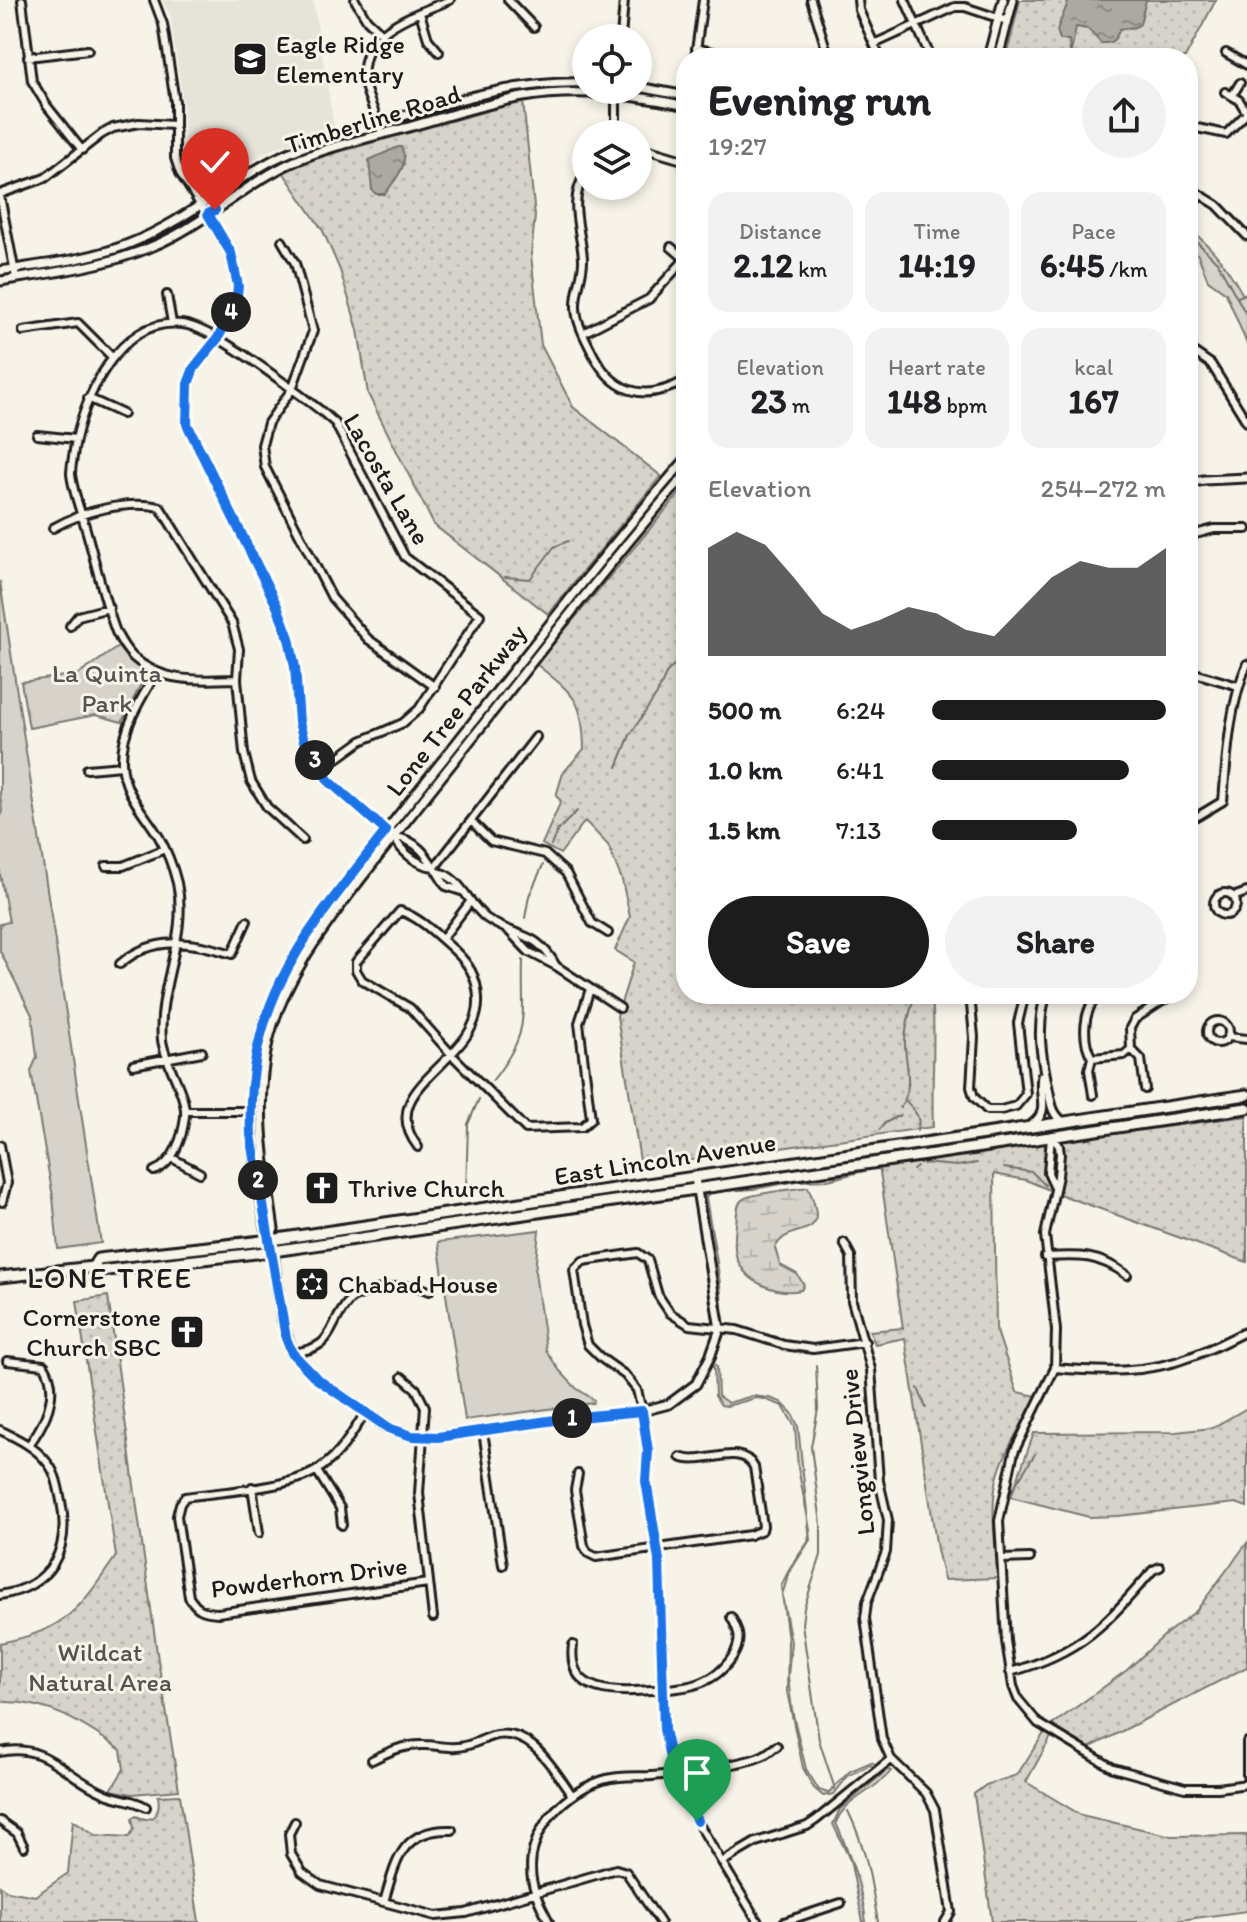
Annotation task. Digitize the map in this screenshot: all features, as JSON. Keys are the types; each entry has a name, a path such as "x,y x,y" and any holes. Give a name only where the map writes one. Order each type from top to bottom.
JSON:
{"main road":[{"name":"East Lincoln Avenue","path":"93,1267 98,1259 695,1178 1247,1095"},
{"name":"East Lincoln Avenue","path":"0,1277 93,1267 99,1271 273,1251 1247,1108"}],"street":[{"path":"22,0 28,57 37,90 82,150"},
{"path":"154,0 163,24 175,102 173,145 180,173 231,253 238,286 236,303 218,338 194,368 188,384 187,424 277,606 292,652 299,722 305,745 329,781 394,837 397,845 421,865 436,870 446,886 461,891 487,918 532,939 550,955 556,966"},
{"path":"355,0 367,20 381,33"},
{"path":"382,134 365,88 367,58 381,33 394,23 450,0"},
{"path":"508,0 534,27"},
{"path":"622,24 624,0"},
{"path":"696,48 703,0"},
{"path":"811,0 826,48"},
{"path":"858,0 859,10 876,48"},
{"path":"905,0 926,48"},
{"path":"990,48 1003,0"},
{"path":"1000,48 1013,0"},
{"path":"874,44 953,4 1007,21"},
{"path":"420,13 428,39 439,52"},
{"path":"28,57 88,50"},
{"path":"1226,53 1247,65"},
{"path":"1198,128 1226,134 1247,113 1239,100 1229,94 1240,83"},
{"name":"Timberline Road","path":"0,271 111,251 151,235 291,151 520,87 572,84"},
{"path":"652,90 676,94"},
{"name":"Timberline Road","path":"0,281 94,265 134,254 176,235 293,162 382,134 522,97 572,93"},
{"name":"Timberline Road","path":"652,99 676,104"},
{"path":"16,278 0,195 45,178 102,134 125,125 174,125"},
{"path":"652,151 676,158"},
{"path":"1198,193 1217,205 1247,236"},
{"path":"576,200 583,260 576,307 583,333 596,360 609,378 626,389 647,393 665,391 676,385"},
{"path":"282,241 295,263 313,331 292,389 268,423 262,445 265,467 332,598 346,617 368,639 435,687 419,709 403,723 361,741 321,770"},
{"path":"671,247 676,251"},
{"path":"583,333 649,299 676,270"},
{"path":"167,295 172,323 146,331 104,367 88,398 76,439 71,474 109,608 123,644 133,656 157,672 175,679 237,679"},
{"path":"23,331 78,323 113,358"},
{"name":"Lacosta Lane","path":"172,323 186,324 218,338 335,423 405,557 480,615 435,687"},
{"path":"1198,355 1211,364 1247,422"},
{"path":"88,398 123,414"},
{"path":"37,435 76,439"},
{"name":"Lone Tree Parkway","path":"292,1353 282,1320 273,1251 259,1189 250,1111 260,1038 279,983 306,936 386,831 613,545 676,471"},
{"path":"1198,481 1247,478"},
{"name":"Lone Tree Parkway","path":"270,1235 274,1229 260,1111 269,1040 296,971 321,931 394,837 676,486"},
{"path":"53,528 82,515 129,504 160,507 232,623 239,649 237,679 244,753 251,781 267,807 303,840"},
{"path":"1198,533 1214,529 1247,529"},
{"path":"70,626 78,616 109,608"},
{"path":"1198,816 1223,801 1230,729 1238,686 1247,664"},
{"path":"154,1171 163,1168 172,1158 184,1127 186,1111 166,1060 162,1022 177,944 180,903 177,883 165,849 132,800 122,766 127,730 157,672"},
{"path":"1198,674 1238,686"},
{"path":"436,870 536,737"},
{"path":"87,769 122,766"},
{"path":"471,821 491,841 545,854 566,873 592,923 608,933"},
{"path":"106,866 123,866 165,849"},
{"path":"1233,897 1246,892"},
{"path":"442,939 470,902"},
{"path":"418,1147 405,1118 406,1109 418,1086 452,1055 472,1029 479,1007 478,983 467,962 413,915 400,911 356,962 356,970 362,980 410,1008 452,1055 526,1129 582,1127 591,1119 579,1023 590,989"},
{"path":"120,964 151,945 213,948 232,954 247,921"},
{"path":"507,929 529,952 620,1008"},
{"path":"971,1004 974,1037 971,1087 974,1097 987,1110 1016,1106 1026,1094 1018,1023 1023,1004"},
{"path":"1044,1004 1038,1035 1043,1074 1051,1108 1063,1122"},
{"path":"1089,1004 1086,1020 1087,1048 1092,1058 1089,1070 1093,1095"},
{"path":"1145,1089 1141,1059 1131,1049 1130,1028 1135,1019 1158,1004"},
{"path":"1228,1037 1247,1039"},
{"path":"1092,1058 1124,1055 1131,1049"},
{"path":"133,1065 202,1052"},
{"path":"1030,1126 1043,1111 1040,1086 1043,1074"},
{"path":"186,1111 260,1111"},
{"path":"1050,1124 1051,1136 1059,1146 1060,1154 1045,1235 1045,1257 1056,1330 1055,1368 1014,1452 999,1521 1006,1641 1018,1699 1038,1723 1127,1774 1185,1788 1247,1784"},
{"path":"0,1145 7,1183 2,1202"},
{"path":"172,1158 200,1173"},
{"path":"292,1353 310,1373 365,1413 397,1432 422,1438 642,1411 669,1404 696,1384 720,1329 695,1178"},
{"name":"Longview Drive","path":"844,1243 851,1256 852,1301 865,1342 875,1397 879,1481 888,1520 889,1536 867,1602 865,1618 882,1739 891,1759 926,1793 935,1810 951,1912 945,1922"},
{"path":"758,1922 697,1821 673,1772 664,1729 658,1547 646,1481 648,1451 642,1411 637,1390 625,1375 588,1345 573,1275 576,1266 583,1261 643,1254 648,1260 658,1295 670,1313 689,1325 737,1330 784,1345 813,1349 865,1342"},
{"path":"1045,1257 1087,1255 1110,1262 1127,1275"},
{"path":"292,1353 314,1350 326,1339 350,1299 363,1293 413,1286 429,1291"},
{"path":"1055,1368 1139,1370 1188,1358 1247,1331"},
{"path":"7,1361 44,1365 48,1371 48,1413 29,1445"},
{"path":"402,1377 416,1389 425,1407 419,1493 433,1617"},
{"path":"259,1533 252,1487 295,1479 317,1471 342,1449 365,1413"},
{"path":"0,1430 29,1445 46,1460 57,1481 63,1509 64,1537 56,1560 38,1581 15,1593 0,1595"},
{"path":"483,1431 503,1565"},
{"path":"578,1474 575,1490 584,1546 588,1553 596,1557 758,1533 763,1526 754,1467 750,1459 741,1455 689,1461 680,1457"},
{"path":"317,1471 340,1508 342,1525"},
{"name":"Powderhorn Drive","path":"252,1487 185,1497 180,1504 177,1516 189,1597 195,1608 204,1613 428,1583"},
{"path":"1003,1559 1030,1558"},
{"path":"1010,1672 1043,1663 1087,1638 1153,1570 1160,1567"},
{"path":"573,1645 571,1662 579,1677 598,1689 615,1693 696,1685 712,1679 726,1667 738,1648 740,1632 731,1617"},
{"path":"372,1760 399,1747 421,1744 455,1747 495,1735 521,1738 541,1751 572,1795"},
{"path":"1247,1742 1247,1776"},
{"path":"549,1922 535,1892 531,1864 539,1830 555,1809 572,1795 605,1779 745,1761 763,1756 777,1746"},
{"path":"0,1752 34,1751 100,1792 135,1800 146,1807"},
{"path":"722,1862 756,1842 807,1826 891,1759"},
{"path":"0,1821 17,1833 24,1847"},
{"path":"295,1822 289,1834 291,1854 302,1872 320,1885 436,1916 466,1913 616,1869 626,1872 660,1922"},
{"path":"384,1902 397,1860 407,1843 424,1832 452,1830"},
{"path":"784,1922 841,1903"}],"shaded area":[{"name":"Eagle Ridge Elementary","path":"162,0 313,0 334,127 270,150 205,191 184,158 183,102 170,15"}],"green space":[{"path":"1020,0 1216,0 1190,48 1008,48"},
{"path":"523,101 535,216 531,255 541,345 573,407 661,476 548,614 434,525 368,394 358,330 340,270 323,231 283,172 317,158"},
{"path":"1198,237 1219,258 1243,295 1247,294 1247,344 1226,293 1208,280 1198,255"},
{"path":"676,498 676,1004 933,1004 933,1127 641,1167 617,1016 634,962 615,950 630,917 622,880 608,845 585,821 560,854 542,844 561,801 556,796 563,773 584,749 581,719 574,699 536,664"},
{"path":"0,581 101,1243 58,1249 53,1197 31,1071 37,1057 32,1015 0,951 0,924 9,922 0,874"},
{"name":"La Quinta Park","path":"118,647 145,676 122,722 96,715 29,728 21,682 79,674"},
{"path":"1049,1004 1045,1047 1066,1138 949,1157 1061,1138 1053,1105 1042,1028"},
{"path":"1247,1116 1247,1262 1026,1180 994,1174 996,1328 1017,1392 1037,1396 1007,1453 995,1489 993,1522 999,1578 944,1580 905,1338 875,1344 870,1331 903,1328 879,1165"},
{"path":"943,1158 872,1169 828,1180 710,1192 706,1197 722,1303 720,1338 721,1318 703,1198 708,1189 837,1176 878,1165"},
{"path":"808,1187 815,1205 813,1224 782,1239 775,1248 780,1265 797,1274 804,1285 801,1290 783,1291 756,1282 736,1257 739,1205 742,1200 754,1195"},
{"path":"539,1230 535,1272 546,1350 559,1370 576,1388 594,1400 593,1403 465,1420 438,1242"},
{"name":"Wildcat Natural Area","path":"108,1296 179,1790 132,1794 111,1790 124,1769 121,1750 79,1723 49,1709 17,1702 0,1702 0,1643 56,1624 81,1603 116,1556 77,1301"},
{"path":"720,1340 714,1364 717,1367 718,1396 728,1403 752,1396 781,1402 792,1413 798,1426 808,1516 798,1468 795,1427 783,1406 756,1398 727,1406 721,1405 715,1396 714,1368 711,1365"},
{"path":"1247,1408 1247,1507 1236,1503 1089,1517 1011,1497 1034,1433 1176,1432 1212,1428"},
{"path":"809,1533 810,1540 789,1573 782,1595 781,1586 808,1542"},
{"path":"1247,1543 1247,1667 1089,1748 1052,1725 1127,1670 1196,1611"},
{"path":"783,1598 791,1642 788,1677 792,1710 806,1769 819,1790 828,1793 850,1771 871,1762 891,1771 853,1801 836,1823 855,1871 866,1922 863,1922 850,1860 833,1824 840,1809 886,1771 870,1765 848,1776 834,1794 823,1796 814,1788 803,1768 787,1692 788,1640"},
{"path":"1044,1733 1051,1737 1026,1782 1081,1815 1172,1836 1247,1835 1247,1911 1166,1922 992,1922 974,1794 986,1785 1017,1775"},
{"path":"180,1795 199,1922 0,1922 0,1886 8,1891 35,1896 68,1873 73,1820 96,1835 129,1837 134,1829 132,1818 151,1818 157,1812 158,1796"}],"water":[{"path":"1069,0 1146,0 1140,24 1120,29 1111,42 1101,43 1088,29 1076,27 1070,48 1069,40 1060,40 1057,30"},
{"path":"398,147 404,153 403,165 385,194 376,194 372,190 369,160"}],"waterway":[{"path":"1198,243 1218,263 1247,316"},
{"path":"1238,297 1247,293"},
{"path":"505,577 530,579 554,547 568,541"},
{"path":"617,767 630,735 657,694 667,672 676,663"},
{"path":"551,845 558,830 577,811"},
{"path":"525,918 529,896 543,865"},
{"path":"492,1081 505,1064 519,1036 523,1011 523,960"},
{"path":"900,1108 908,1085 905,1039 912,1004"},
{"path":"466,1192 468,1124 479,1099"},
{"path":"906,1101 918,1118 917,1131"},
{"path":"880,1129 900,1115"},
{"path":"921,1163 957,1166 977,1163"},
{"path":"913,1170 917,1167"},
{"path":"1004,1168 1032,1172 1045,1185"},
{"path":"816,1365 818,1409 811,1447 821,1524 821,1555 802,1624 819,1740 835,1789"},
{"path":"918,1388 926,1408"},
{"path":"1010,1493 1035,1454"},
{"path":"848,1811 864,1853 878,1922"}],"place":[{"name":"Eagle Ridge Elementary","path":"250,59"},
{"name":"Thrive Church","path":"322,1188"},
{"name":"Chabad House","path":"312,1284"},
{"name":"Cornerstone Church SBC","path":"187,1332"}],"district":[{"name":"LONE TREE","path":"110,1277"}],"route":[{"path":"215,210 208,214 231,253 238,286 236,303 218,338 194,368 188,384 187,424 277,606 289,638 295,667 299,722 305,745 329,781 386,831 313,926 287,966 272,1001 254,1066 251,1135 266,1229 270,1231 286,1338 292,1353 317,1379 388,1428 412,1436 438,1437 642,1411 648,1451 646,1481 659,1560 664,1729 673,1772 697,1821"}]}
